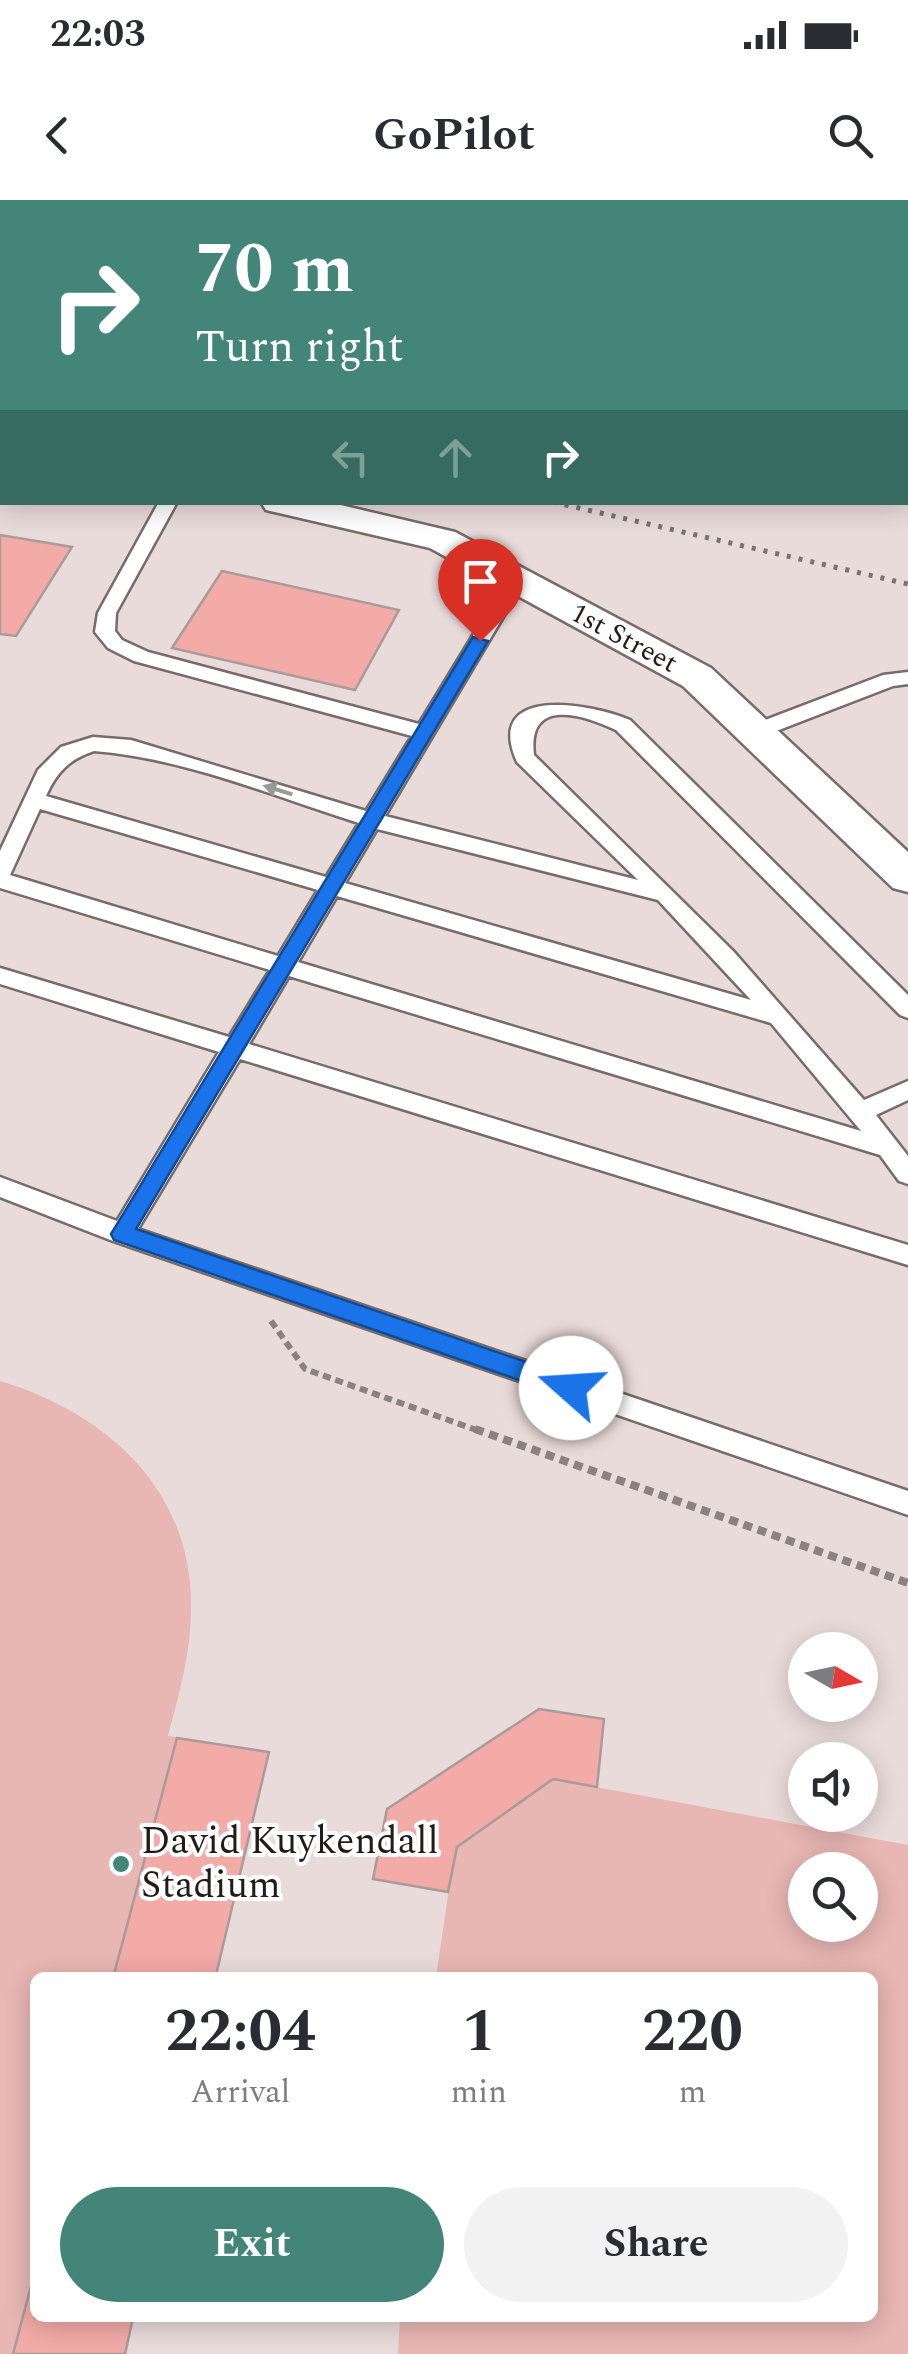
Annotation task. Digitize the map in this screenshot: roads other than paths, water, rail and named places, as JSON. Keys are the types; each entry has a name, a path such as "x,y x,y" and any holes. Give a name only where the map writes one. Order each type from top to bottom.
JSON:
{"street":[{"name":"1st Street","path":"291,505 442,540 697,678 908,877"}],"lane":[{"path":"166,505 107,613 105,632 115,644 141,658 424,732"},
{"path":"122,1234 516,580"},
{"path":"754,732 890,680 908,678"},
{"path":"908,1009 623,724 600,713 577,709 530,715 519,739 524,757 618,842 861,1112 908,1174"},
{"path":"664,894 372,820 182,760 132,747 94,744 68,752 45,775 0,877 890,1149"},
{"path":"34,800 773,1014"},
{"path":"0,976 908,1255"},
{"path":"861,1112 908,1090"},
{"path":"0,1187 122,1234 908,1503"}],"railway":[{"path":"566,505 908,584"}],"place":[{"name":"David Kuykendall Stadium","path":"121,1864"}]}
